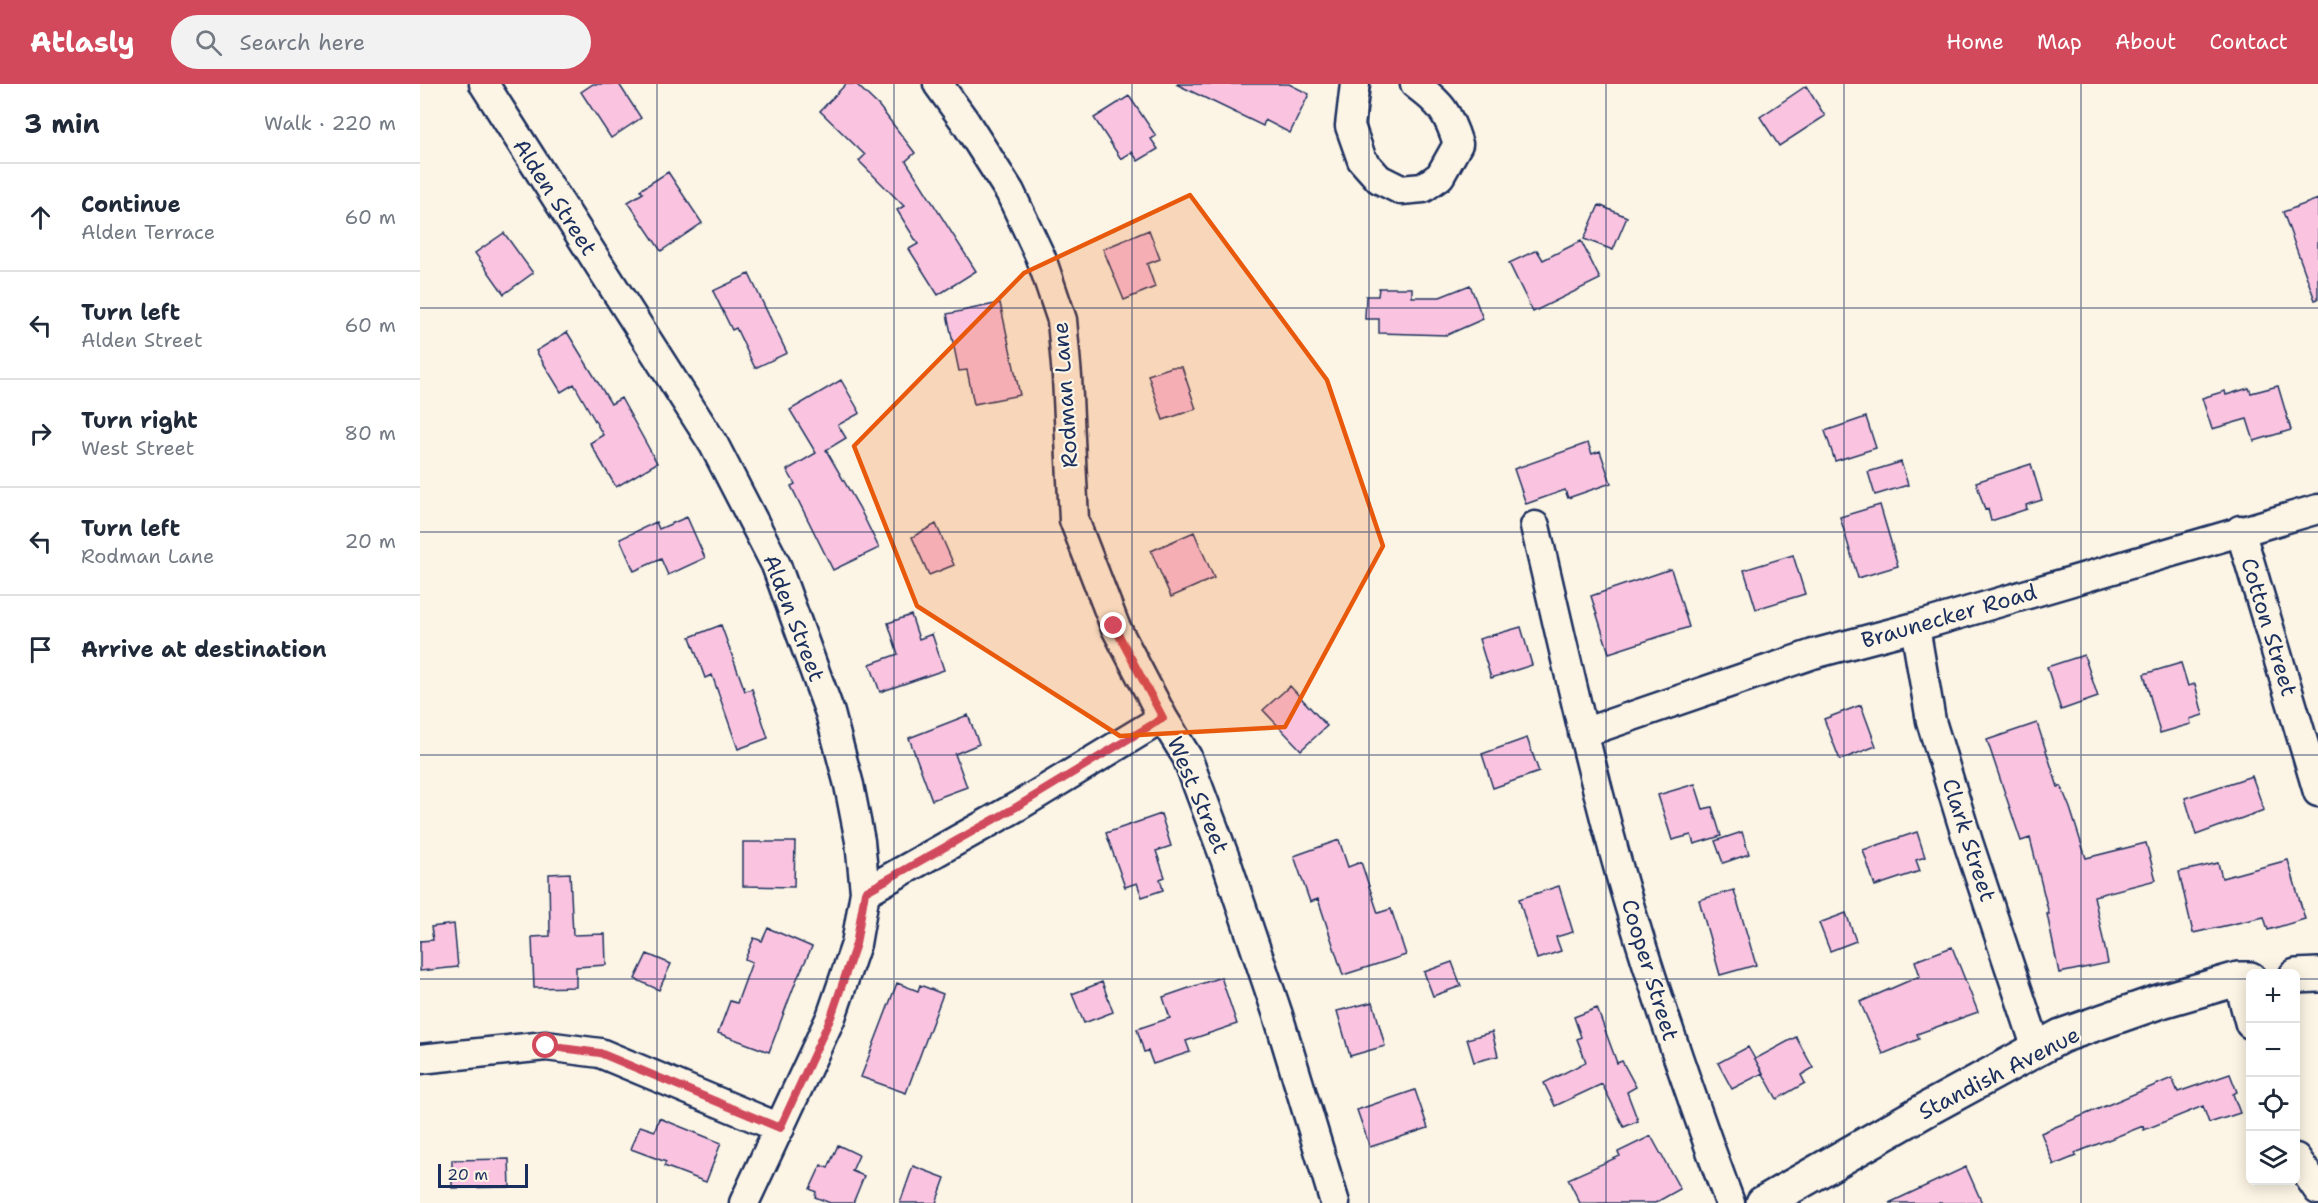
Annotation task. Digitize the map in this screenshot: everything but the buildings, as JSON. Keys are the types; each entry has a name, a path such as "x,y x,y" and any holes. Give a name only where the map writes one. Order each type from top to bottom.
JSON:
{"street":[{"name":"Alden Street","path":"484,84 714,445 776,565 831,714 849,785 860,841 865,892 856,944 831,1017 744,1203"},
{"name":"Rodman Lane","path":"939,84 1010,192 1041,258 1062,320 1074,520 1114,626 1163,718"},
{"path":"1355,84 1350,126 1362,160 1379,179 1401,190 1423,188 1440,176 1458,144 1451,120 1435,99 1415,84"},
{"name":"Braunecker Road","path":"1583,733 1813,654 1915,627 2318,509"},
{"name":"Cooper Street","path":"1535,526 1583,733 1623,884 1677,1058 1730,1203"},
{"name":"Cotton Street","path":"2240,530 2318,792"},
{"name":"Clark Street","path":"1915,627 1932,721 1969,845 2037,1049"},
{"name":"West Street","path":"865,892 1018,806 1163,718 1187,757 1226,861 1278,1015 1335,1203"},
{"path":"2300,976 2318,975"},
{"path":"2244,979 2250,1023"},
{"name":"Standish Avenue","path":"1763,1203 2061,1036 2158,1002 2244,979"},
{"path":"420,1059 546,1046 600,1053 780,1128"},
{"path":"2300,1165 2318,1190"}],"highlighted area":[{"path":"1190,195 1327,380 1383,546 1285,727 1120,736 917,606 854,446 1024,273"}],"route":[{"path":"546,1046 600,1053 780,1128 831,1017 856,944 865,892 1018,806 1163,718 1114,626"}]}
